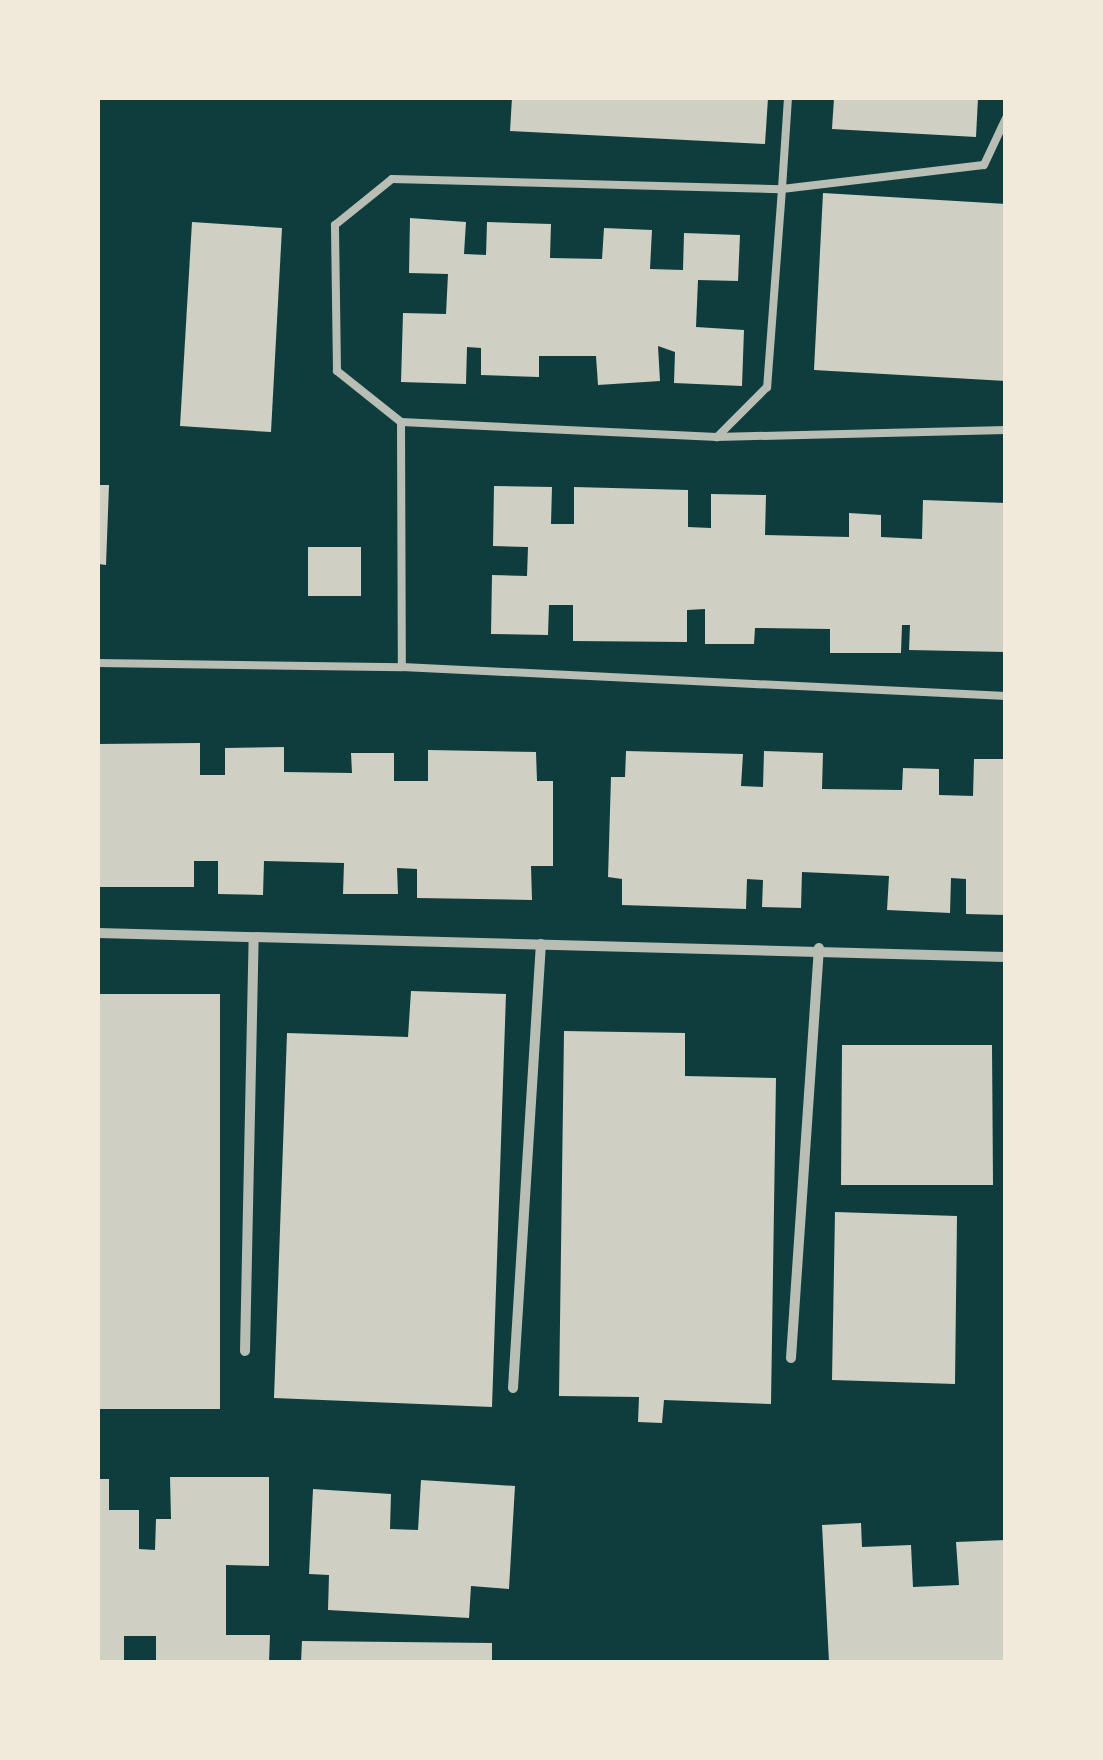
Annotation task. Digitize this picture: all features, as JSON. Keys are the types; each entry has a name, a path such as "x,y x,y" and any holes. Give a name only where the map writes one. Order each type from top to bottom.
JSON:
{"street":[{"path":"98,932 819,948 1006,957"},
{"path":"245,1351 254,938"},
{"path":"513,1388 542,944"},
{"path":"791,1358 819,948"}],"lane":[{"path":"716,437 768,387 788,98"},
{"path":"1006,118 984,165 782,188 392,179 335,225 338,371 401,422 716,437 1006,430"},
{"path":"401,422 402,666"},
{"path":"98,664 402,666 1006,696"}],"building":[{"path":"512,98 768,98 765,144 510,131"},
{"path":"834,98 978,98 976,137 832,129"},
{"path":"823,193 1006,204 1006,381 814,370"},
{"path":"410,218 466,222 464,254 486,255 487,222 551,224 550,258 602,259 604,228 652,230 650,269 683,270 684,233 740,235 738,281 698,280 696,327 744,330 742,386 674,383 675,352 658,346 660,381 598,385 596,356 539,356 539,377 481,375 481,348 467,347 466,384 401,382 403,313 446,314 448,274 409,273"},
{"path":"192,222 282,228 271,432 180,426"},
{"path":"98,485 109,485 106,565 98,564"},
{"path":"494,486 552,487 551,524 574,524 574,487 688,490 688,527 711,528 711,494 766,495 765,535 849,537 849,513 881,515 881,537 922,539 923,500 1006,503 1006,652 909,650 910,625 902,625 901,653 830,653 830,629 755,628 754,644 705,644 705,609 687,610 687,642 573,641 573,605 549,605 548,635 491,634 492,575 527,576 528,547 493,546"},
{"path":"308,547 361,547 361,596 308,596"},
{"path":"200,743 200,775 225,775 225,748 284,747 284,772 352,773 351,753 394,753 394,781 428,781 428,750 536,752 537,781 553,781 553,866 531,866 532,900 417,898 417,869 397,868 398,894 343,894 344,863 264,861 263,895 218,894 218,861 194,861 194,887 98,887 98,744"},
{"path":"626,751 743,754 741,786 763,787 764,751 823,753 822,789 902,790 903,768 939,769 939,795 973,796 974,759 1006,759 1006,915 966,914 966,879 951,878 950,913 887,910 889,876 802,872 801,908 762,907 763,880 747,879 746,909 622,905 622,879 608,877 611,777 625,777"},
{"path":"411,991 506,994 492,1407 274,1398 287,1033 408,1037"},
{"path":"98,994 220,994 220,1409 98,1409"},
{"path":"564,1031 685,1033 685,1076 776,1078 771,1404 664,1400 662,1423 638,1422 639,1397 559,1396"},
{"path":"842,1045 992,1045 993,1185 841,1185"},
{"path":"835,1212 957,1216 955,1384 832,1380"},
{"path":"170,1477 269,1477 269,1566 226,1565 226,1635 270,1635 269,1662 156,1662 156,1636 124,1636 124,1662 98,1662 98,1479 109,1479 109,1510 139,1510 139,1549 155,1550 156,1519 171,1519"},
{"path":"421,1480 515,1486 509,1589 471,1586 469,1618 328,1610 329,1575 309,1574 313,1489 391,1494 390,1529 418,1530"},
{"path":"861,1523 862,1547 911,1545 913,1587 959,1585 956,1542 1006,1540 1006,1662 829,1662 822,1525"},
{"path":"302,1641 492,1643 492,1662 301,1662"}]}
